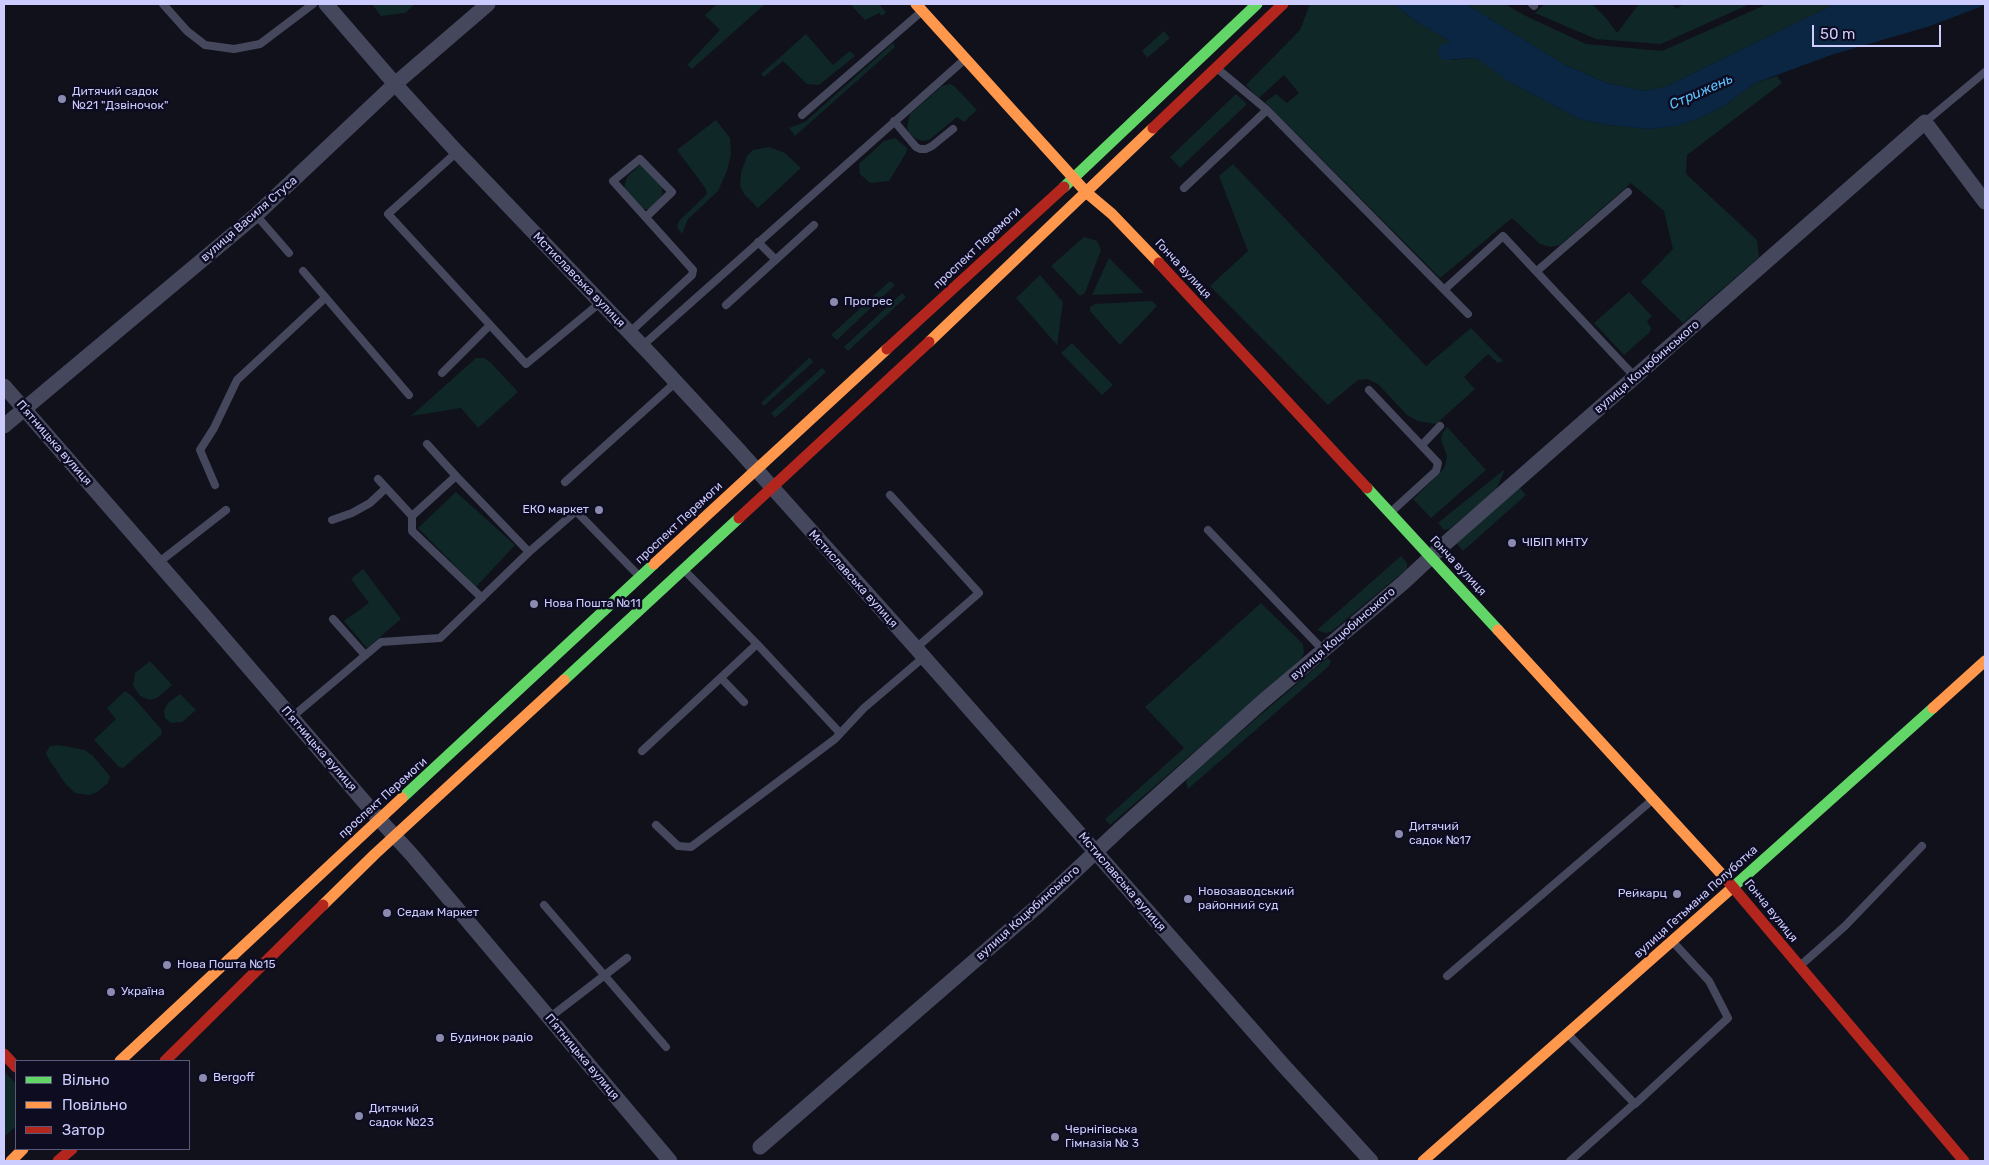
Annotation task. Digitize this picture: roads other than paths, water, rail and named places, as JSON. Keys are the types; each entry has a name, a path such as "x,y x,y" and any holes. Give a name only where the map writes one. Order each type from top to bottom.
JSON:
{"main road":[{"name":"проспект Перемоги","path":"121,1060 379,819 397,805 1074,178 1256,4"},
{"path":"166,1060 395,837 954,319 1283,4"},
{"name":"Гонча вулиця","path":"919,7 1087,193 1112,214 1161,265 1734,886 1964,1161"},
{"name":"вулиця Гетьмана Полуботка","path":"1423,1161 1985,661"},
{"path":"4,1054 15,1066"},
{"path":"11,1161 22,1150"},
{"path":"58,1161 71,1150"}],"street":[{"name":"Мстиславська вулиця","path":"326,4 457,152 757,470 920,652 1284,1066 1371,1161"},
{"name":"вулиця Василя Стуса","path":"4,426 256,215 395,84 488,4"},
{"path":"1926,122 1985,202"},
{"name":"вулиця Коцюбинського","path":"760,1147 1040,904 1262,702 1324,651 1926,122"},
{"name":"Пʼятницька вулиця","path":"4,386 412,855 670,1161"}],"lane":[{"path":"163,4 205,46 234,49 260,44 313,4"},
{"path":"802,114 919,7"},
{"path":"642,346 965,59"},
{"path":"1217,68 1267,110 1468,314"},
{"path":"1926,122 1985,72"},
{"path":"1184,188 1267,110"},
{"path":"894,121 916,147 920,149 932,146 953,129"},
{"path":"457,152 388,214 526,364 600,302"},
{"path":"629,333 692,275 693,270 613,181 640,159 672,192 646,217"},
{"path":"1537,271 1628,192"},
{"path":"256,215 289,253"},
{"path":"726,305 814,225"},
{"path":"1445,289 1503,236 1635,377"},
{"path":"758,242 776,260"},
{"path":"303,271 409,395"},
{"path":"215,485 200,450 214,428 237,380 325,298"},
{"path":"442,374 490,325"},
{"path":"566,482 676,382"},
{"path":"1370,390 1436,459 1438,467 1436,471 1390,513"},
{"path":"1422,444 1440,426"},
{"path":"427,444 529,552"},
{"path":"412,516 456,476"},
{"path":"378,479 412,516 412,531 482,598"},
{"path":"332,520 370,504 386,488"},
{"path":"656,825 678,846 691,847 840,733 979,593 890,495"},
{"path":"158,563 226,510"},
{"path":"292,717 381,642 440,638 529,552 576,511 641,577"},
{"path":"1208,530 1324,651"},
{"path":"684,570 757,644 840,733"},
{"path":"333,619 365,655"},
{"path":"642,751 757,644"},
{"path":"721,678 744,702"},
{"path":"1447,976 1653,800"},
{"path":"1799,966 1845,926 1922,846"},
{"path":"544,904 666,1047"},
{"path":"1570,1161 1728,1018 1709,981 1672,941"},
{"path":"549,1018 627,958"},
{"path":"1568,1034 1634,1104"}],"water":[{"name":"Стрижень","path":"1393,4 1466,4 1565,65 1607,83 1644,91 1665,87 1835,4 1985,5 1930,26 1831,55 1755,83 1727,104 1702,117 1676,126 1649,129 1608,125 1579,119 1508,81 1481,61 1473,58 1443,60 1438,54 1440,45 1450,43 1447,39 1417,22"}],"place":[{"name":"Дитячий садок №21 \"Дзвіночок\"","path":"62,99"},
{"name":"Прогрес","path":"834,302"},
{"name":"ЕКО маркет","path":"599,510"},
{"name":"ЧІБІП МНТУ","path":"1512,543"},
{"name":"Нова Пошта №11","path":"534,604"},
{"name":"Дитячий садок №17","path":"1399,834"},
{"name":"Рейкарц","path":"1677,894"},
{"name":"Новозаводський районний суд","path":"1188,899"},
{"name":"Седам Маркет","path":"387,913"},
{"name":"Нова Пошта №15","path":"167,965"},
{"name":"Україна","path":"111,992"},
{"name":"Будинок радіо","path":"440,1038"},
{"name":"Bergoff","path":"203,1078"},
{"name":"Дитячий садок №23","path":"359,1116"},
{"name":"Чернігівська Гімназія № 3","path":"1055,1137"}]}
